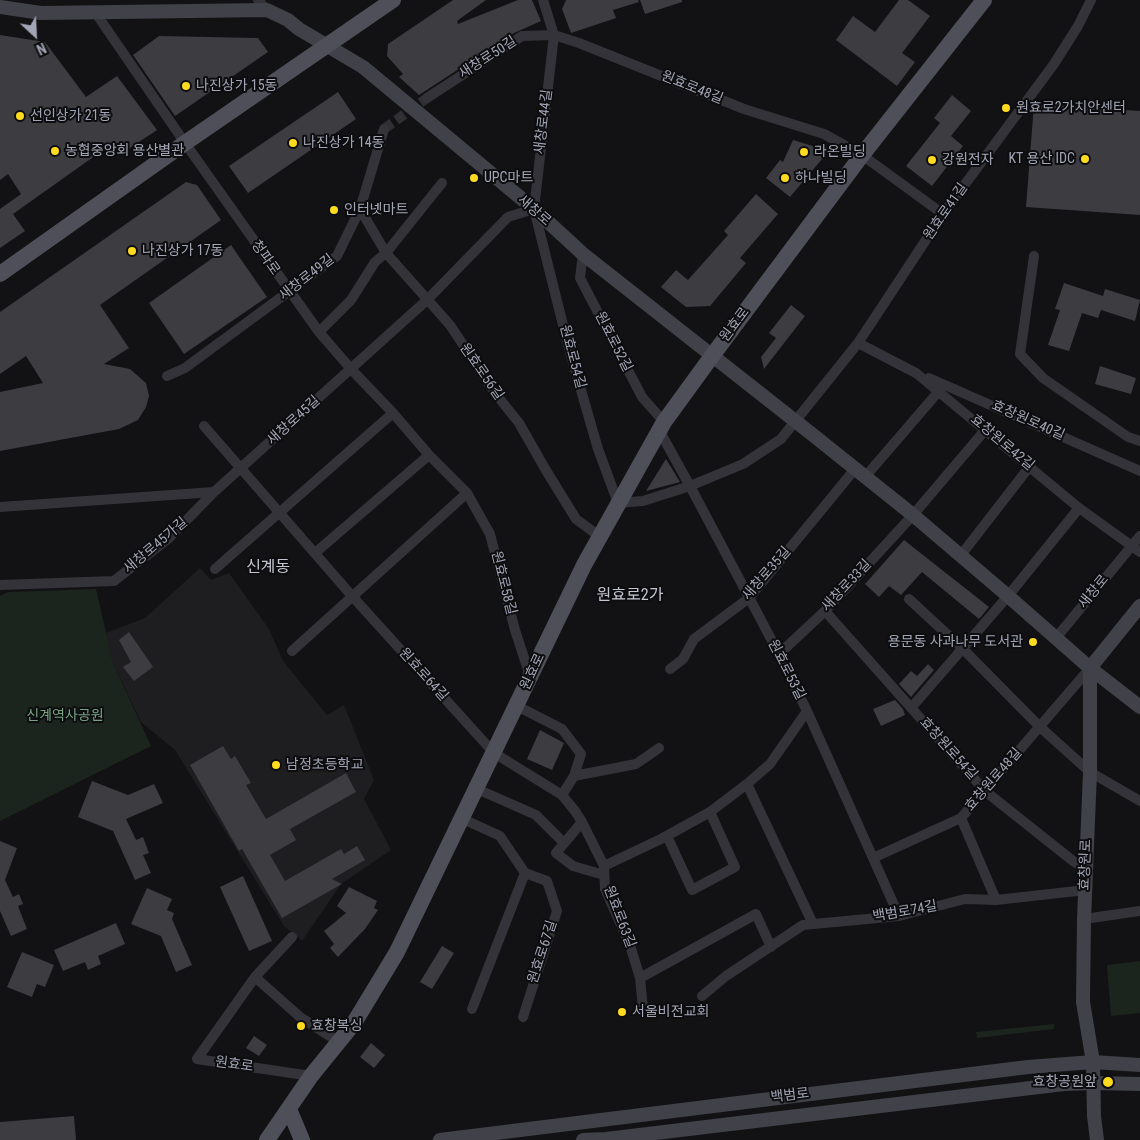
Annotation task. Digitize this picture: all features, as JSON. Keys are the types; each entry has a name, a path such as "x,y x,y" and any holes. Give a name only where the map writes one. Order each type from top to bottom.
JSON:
{"main road":[{"path":"0,274 185,143 393,0"},
{"name":"원효로","path":"267,1140 311,1076 354,1023 397,952 599,536 661,426 862,155 984,0"},
{"name":"새창로","path":"0,7 41,13 263,5 288,20 363,68 534,210 583,254 913,515 1090,668 1140,707"},
{"path":"1090,668 1140,606"},
{"name":"효창원로","path":"1090,668 1090,772 1084,919 1083,1002 1093,1062 1094,1116 1097,1140"},
{"name":"백범로","path":"440,1140 1028,1067 1093,1062 1140,1065"},
{"path":"979,1073 988,1078 990,1087 982,1093"},
{"name":"백범로","path":"583,1140 606,1139 982,1093 1093,1082 1140,1084"},
{"path":"289,1109 302,1140"},
{"path":"606,1139 626,1121 647,1113"}],"street":[{"path":"544,0 554,35"},
{"name":"원효로41길","path":"795,422 858,344 943,214 1054,64 1078,26 1091,0"},
{"name":"청파로","path":"95,12 290,292 351,369"},
{"name":"새창로50길","path":"427,98 522,36 554,35"},
{"name":"원효로48길","path":"554,35 579,43 744,109 824,134 862,155"},
{"name":"새창로44길","path":"534,210 554,35"},
{"name":"새창로49길","path":"167,376 185,368 337,256 360,209 384,129"},
{"path":"862,155 943,214"},
{"path":"320,332 351,300 375,262 386,253 442,183"},
{"name":"원효로56길","path":"360,209 386,253 450,325 495,393 519,423 576,519 599,536"},
{"name":"새창로45길","path":"214,492 427,300 508,217 534,210"},
{"name":"원효로54길","path":"534,210 568,344 593,430 618,503"},
{"name":"원효로52길","path":"583,254 580,278 642,397 661,426"},
{"path":"1034,256 1020,354 1043,378 1128,437 1140,441"},
{"name":"효창원로42길","path":"858,344 916,373 986,429 1079,508 1136,549"},
{"name":"원효로58길","path":"351,369 393,413 429,455 467,493 490,534 515,630 531,677"},
{"name":"효창원로40길","path":"916,373 1140,471"},
{"path":"860,473 939,391"},
{"path":"215,569 393,413"},
{"path":"618,503 644,501 690,486 743,464 781,438 795,422"},
{"name":"원효로64길","path":"204,426 352,596 494,753"},
{"name":"원효로53길","path":"661,426 690,486 807,711 899,916"},
{"path":"913,515 986,429"},
{"path":"315,553 429,455"},
{"path":"961,555 1030,466"},
{"name":"새창로35길","path":"670,669 683,658 694,639 749,598 860,473"},
{"path":"0,508 214,492"},
{"name":"새창로45가길","path":"0,586 114,581 169,538 214,492"},
{"path":"292,651 467,493"},
{"path":"911,708 1008,596 1079,508"},
{"name":"새창로33길","path":"779,654 825,611 913,515"},
{"path":"1136,549 1140,536"},
{"name":"새창로","path":"1056,638 1136,549"},
{"path":"909,599 963,649 1040,727 1090,772 1140,801"},
{"name":"효창원로54길","path":"825,611 985,791 1073,861 1086,869"},
{"name":"효창원로48길","path":"873,858 961,818 1090,668"},
{"path":"517,706 562,729 580,754 574,776 562,795"},
{"path":"582,822 563,842 556,853 573,866 604,870 710,812 747,784 770,764 807,711"},
{"path":"574,776 636,764 659,748"},
{"name":"원효로63길","path":"494,753 562,795 582,822 604,870 605,889 630,945 640,978 643,1008"},
{"path":"747,784 813,924"},
{"path":"477,789 536,815 563,842"},
{"path":"668,836 692,890 735,867 710,812"},
{"path":"961,818 996,900"},
{"path":"463,819 500,836 525,873 472,1009"},
{"name":"원효로67길","path":"523,1017 556,911 547,881 525,873"},
{"name":"백범로74길","path":"702,996 726,976 803,925 899,916 966,899 996,900 1086,890"},
{"path":"1084,919 1140,911"},
{"path":"640,978 756,914 771,947"},
{"name":"원효로","path":"292,937 255,977 197,1059 311,1076"},
{"path":"255,977 300,1017 339,1042"},
{"path":"595,1121 601,1125 606,1139"}],"shaded area":[{"name":"남정초등학교","path":"200,568 211,580 229,573 269,629 283,661 327,715 344,705 374,780 364,799 391,850 341,884 302,941 284,926 175,750 141,722 113,663 106,633 145,618"}],"green space":[{"name":"신계역사공원","path":"96,589 113,663 151,746 0,821 0,596 8,592"},
{"path":"1140,961 1140,1013 1111,1016 1107,965"},
{"path":"1054,1024 1054,1029 977,1038 976,1032"}],"building":[{"path":"453,0 486,0 457,21 458,24 518,0 532,0 541,21 514,33 419,95 399,77 403,74 387,56 388,44"},
{"path":"566,0 638,0 639,2 613,10 616,18 571,33 562,9"},
{"path":"640,0 682,0 682,2 645,14"},
{"path":"899,0 908,0 930,16 902,53 915,62 897,86 836,40 853,16 875,32"},
{"path":"0,35 45,42 86,97 117,76 157,130 121,154 113,143 13,214 25,231 0,248 0,209 21,194 8,174 0,180"},
{"name":"나진상가 15동","path":"159,36 258,38 268,52 175,116 133,55"},
{"name":"나진상가 14동","path":"338,92 356,119 248,193 229,166"},
{"name":"강원전자","path":"952,95 971,111 951,136 963,146 932,186 906,166 940,123 934,118"},
{"name":"KT 용산 IDC","path":"1034,104 1140,111 1140,215 1026,207"},
{"path":"793,140 819,148 822,159 790,197 766,178 780,160 783,162"},
{"path":"186,182 197,185 221,220 100,305 129,348 104,364 130,369 146,383 149,396 146,407 138,420 119,429 0,451 0,392 43,383 26,356 0,374 0,312"},
{"path":"756,194 778,214 740,258 746,263 710,306 686,307 661,287 676,270 688,280 728,235 724,231"},
{"path":"231,245 267,297 184,354 149,303"},
{"path":"1064,283 1103,296 1105,289 1140,300 1135,321 1101,310 1098,318 1082,313 1069,351 1048,345 1060,310 1055,309"},
{"path":"791,305 805,316 764,369 761,357 776,338 769,333"},
{"path":"1100,366 1136,378 1131,394 1095,384"},
{"path":"666,459 680,482 646,491"},
{"path":"904,540 989,607 979,619 922,572 901,595 889,586 879,597 865,584"},
{"path":"129,632 153,667 134,681 123,667 131,662 119,640"},
{"path":"928,664 934,670 911,697 899,684 911,671 917,676"},
{"path":"895,700 903,709 905,715 881,726 873,709"},
{"path":"540,730 564,743 552,770 527,759"},
{"path":"223,746 231,759 235,756 251,783 246,785 266,819 346,773 356,792 290,829 296,840 270,855 285,881 341,849 344,854 357,846 365,860 332,879 342,884 282,918 242,849 239,851 190,765"},
{"path":"92,781 128,795 154,784 163,803 126,819 136,840 143,837 149,853 143,855 151,873 135,880 113,831 78,817"},
{"path":"0,841 17,848 5,880 13,897 19,894 23,904 18,906 27,929 11,936 0,911"},
{"path":"243,876 272,941 249,951 220,887"},
{"path":"349,887 377,901 374,908 378,910 365,929 338,957 330,948 334,944 324,931 346,913 337,906"},
{"path":"147,888 172,899 167,910 174,913 172,919 192,965 176,972 161,936 131,924"},
{"path":"116,923 125,944 98,956 101,964 88,970 85,962 63,971 54,950"},
{"path":"442,946 454,953 432,989 420,982"},
{"path":"22,952 54,965 45,987 37,984 32,997 7,987"},
{"path":"254,1036 267,1045 259,1056 246,1048"},
{"path":"371,1043 385,1055 374,1068 360,1057"},
{"path":"74,1116 76,1140 0,1140 0,1122"}],"tunnel":[{"path":"384,129 427,98"}],"place":[{"name":"나진상가 15동","path":"186,86"},
{"name":"원효로2가치안센터","path":"1006,108"},
{"name":"선인상가 21동","path":"20,116"},
{"name":"나진상가 14동","path":"293,143"},
{"name":"농협중앙회 용산별관","path":"55,151"},
{"name":"라온빌딩","path":"804,152"},
{"name":"KT 용산 IDC","path":"1085,159"},
{"name":"강원전자","path":"932,160"},
{"name":"UPC마트","path":"474,178"},
{"name":"하나빌딩","path":"785,178"},
{"name":"인터넷마트","path":"334,210"},
{"name":"나진상가 17동","path":"132,251"},
{"name":"용문동 사과나무 도서관","path":"1033,642"},
{"name":"남정초등학교","path":"276,765"},
{"name":"서울비전교회","path":"622,1012"},
{"name":"효창복싱","path":"301,1026"},
{"name":"효창공원앞","path":"1108,1082"}],"district":[{"name":"신계동","path":"268,568"},
{"name":"원효로2가","path":"630,596"}]}
